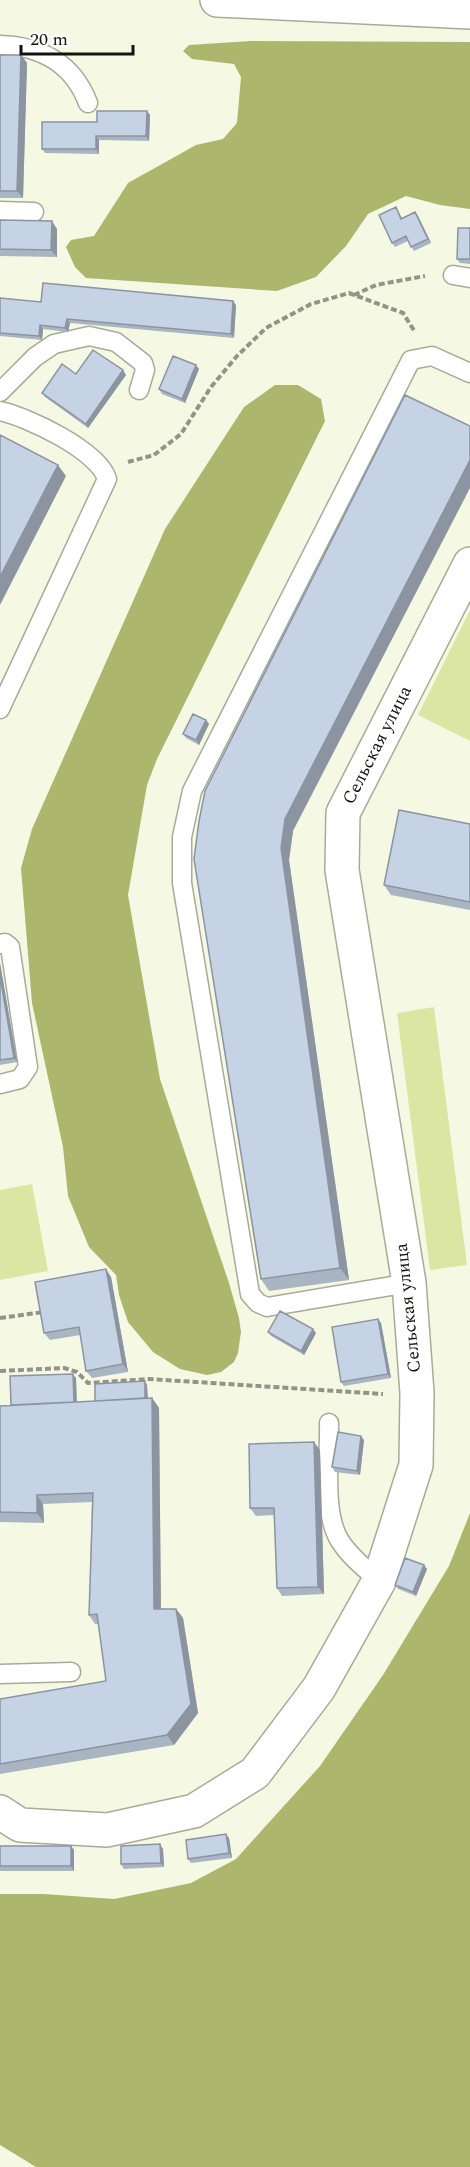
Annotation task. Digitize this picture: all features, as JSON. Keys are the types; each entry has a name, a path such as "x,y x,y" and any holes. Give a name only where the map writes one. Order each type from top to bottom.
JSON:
{"street":[{"path":"217,0 470,12"},
{"name":"Сельская улица","path":"0,1812 20,1825 107,1830 194,1811 255,1773 319,1688 379,1581 416,1465 417,1393 409,1283 342,870 343,813 470,564"}],"lane":[{"path":"0,45 44,52 75,78 83,89 88,103"},
{"path":"0,211 34,212"},
{"path":"0,392 35,357 54,345 89,336 116,342 142,363 145,370 139,390"},
{"path":"409,1283 267,1306 258,1303 250,1294 182,883 182,837 192,790 411,360 432,356 470,373"},
{"path":"0,411 28,421 91,456 104,468 107,479 0,709"},
{"path":"0,944 5,943 10,947 28,1066 20,1079 0,1084"},
{"path":"329,1423 330,1515 335,1531 351,1555 379,1581"},
{"path":"0,1674 71,1672"}],"path":[{"path":"354,295 376,285 421,276 461,277"},
{"path":"104,468 154,455 181,434 211,387 266,328 311,304 349,293 403,313 432,356"},
{"path":"0,1318 45,1312"},
{"path":"0,1371 64,1368 77,1372 88,1383 149,1379 378,1394"}],"green space":[{"path":"251,41 470,42 470,209 440,205 406,196 368,214 346,246 316,277 277,291 86,278 75,267 66,247 71,240 94,236 128,183 196,145 223,139 237,123 241,77 234,64 192,59 183,51 189,45"},
{"path":"275,385 298,385 321,399 325,421 157,759 147,785 128,895 160,1079 239,1318 241,1332 238,1353 234,1362 221,1372 207,1375 180,1369 153,1352 128,1322 119,1295 116,1275 89,1247 68,1196 63,1147 32,1003 21,868 32,829 165,529 244,407"},
{"path":"470,610 470,741 418,715"},
{"path":"434,1007 467,1265 430,1270 397,1013"},
{"path":"32,1184 48,1271 0,1280 0,1190"},
{"path":"470,1513 470,2167 36,2167 0,2145 0,1894 44,1894 114,1899 191,1883 236,1859 320,1766 383,1675 449,1566"}],"building":[{"path":"0,55 21,55 17,191 0,191"},
{"path":"97,111 147,111 146,136 96,136 96,149 42,149 42,122 97,122"},
{"path":"396,207 401,219 415,212 428,239 411,247 406,236 392,243 379,215"},
{"path":"0,220 52,221 51,250 0,249"},
{"path":"458,228 470,228 470,259 457,259"},
{"path":"43,283 233,301 231,334 67,319 65,328 40,325 39,336 0,333 0,298 41,302"},
{"path":"93,350 123,370 86,424 42,393 62,364 76,374"},
{"path":"173,356 196,365 182,399 159,389"},
{"path":"405,395 470,426 470,460 285,819 281,848 340,1268 261,1279 194,859 199,821 205,791"},
{"path":"0,435 58,465 0,577"},
{"path":"193,714 206,720 196,740 183,734"},
{"path":"399,810 470,824 470,902 384,885"},
{"path":"0,976 14,1058 0,1060"},
{"path":"106,1269 123,1364 86,1371 79,1327 44,1333 35,1282"},
{"path":"280,1311 313,1329 301,1351 268,1332"},
{"path":"378,1319 388,1374 341,1382 332,1327"},
{"path":"73,1374 74,1402 11,1405 10,1376"},
{"path":"145,1381 145,1398 95,1401 95,1384"},
{"path":"152,1398 154,1609 176,1609 191,1704 167,1735 0,1764 0,1699 106,1681 97,1614 89,1615 93,1493 37,1495 37,1513 0,1512 0,1406"},
{"path":"338,1432 361,1436 357,1471 332,1467"},
{"path":"314,1442 318,1587 277,1588 274,1508 250,1508 249,1444"},
{"path":"405,1558 424,1565 413,1592 395,1585"},
{"path":"226,1834 229,1853 188,1859 186,1840"},
{"path":"160,1844 161,1863 121,1864 121,1846"},
{"path":"0,1846 71,1846 71,1866 0,1866"}]}
